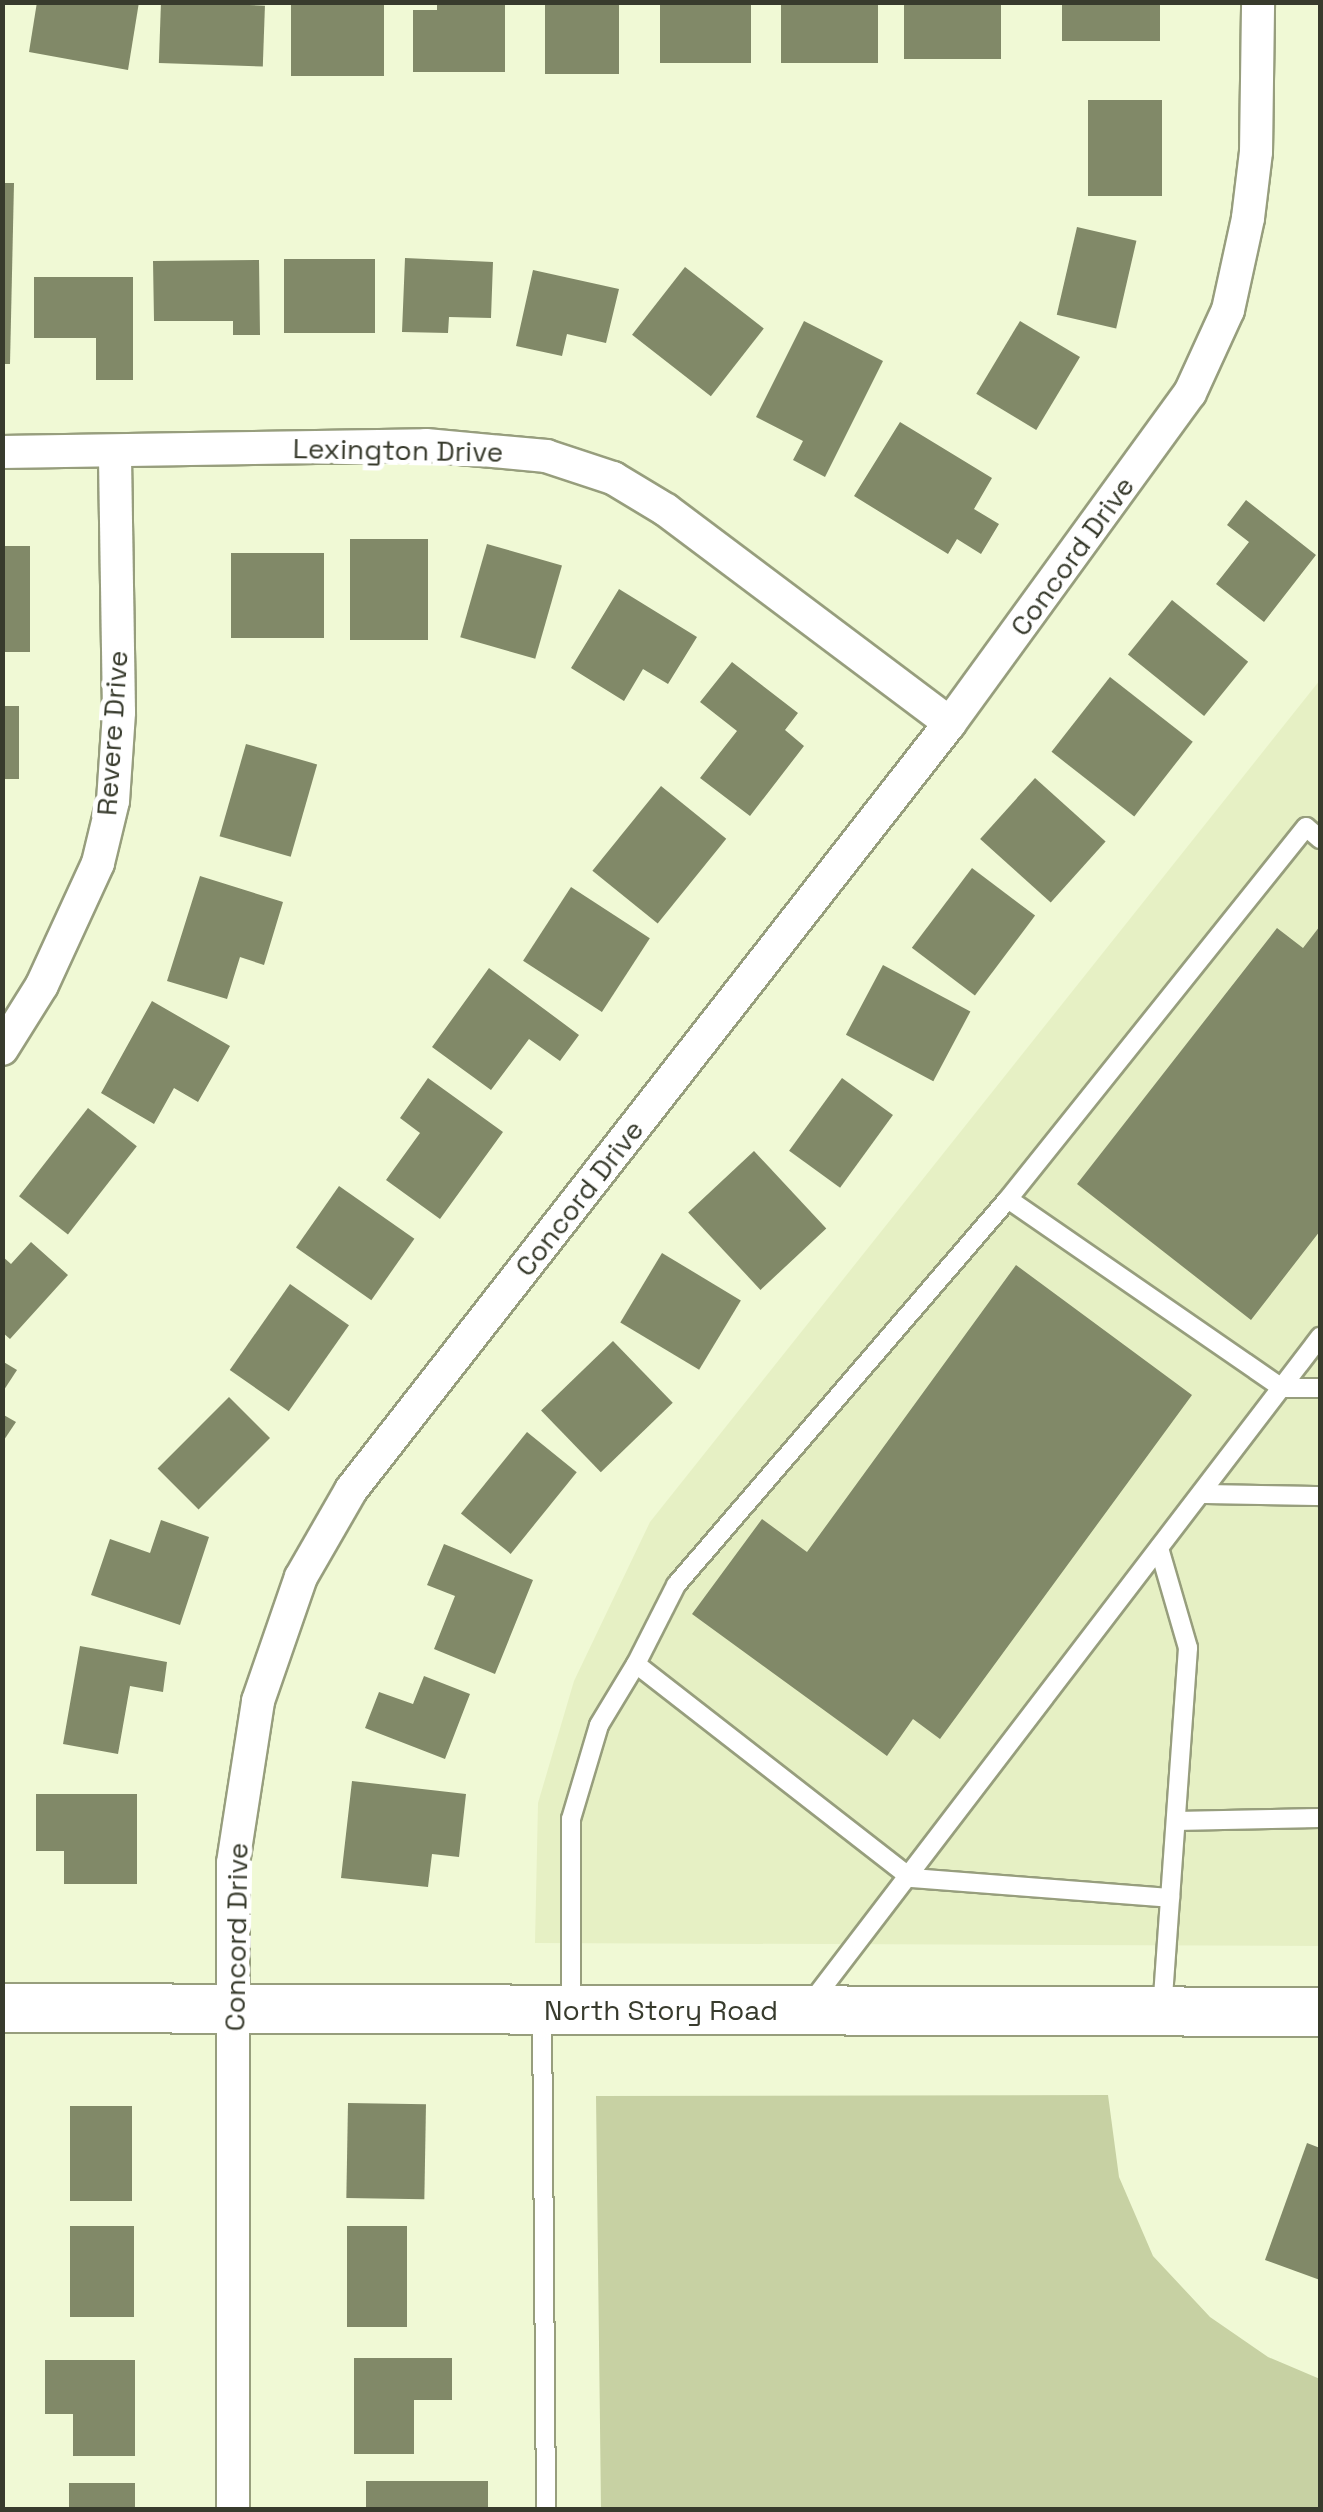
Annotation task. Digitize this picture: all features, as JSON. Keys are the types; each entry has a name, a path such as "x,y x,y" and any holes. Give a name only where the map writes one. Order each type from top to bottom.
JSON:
{"main road":[{"name":"North Story Road","path":"2,2008 1320,2012"}],"street":[{"name":"Concord Drive","path":"233,2510 233,1863 240,1791 274,1652 328,1525 950,723 1190,393 1214,347 1250,202 1258,2"},
{"name":"Lexington Drive","path":"2,452 426,445 546,456 613,478 666,510 950,723"},
{"name":"Revere Drive","path":"2,1049 42,985 98,863 113,801 119,712 115,452"}],"lane":[{"path":"546,2510 556,2010 570,1819 600,1724 676,1586 1008,1199 1306,828 1320,839"},
{"path":"1008,1199 1282,1388 1320,1388"},
{"path":"804,2010 910,1878 1320,1338"},
{"path":"1201,1494 1320,1496"},
{"path":"1159,1548 1188,1648 1162,2012"},
{"path":"636,1664 910,1878 1170,1898"},
{"path":"1176,1822 1320,1818"}],"shaded area":[{"path":"1320,680 1320,1946 535,1943 538,1803 574,1681 650,1522"},
{"path":"1108,2095 1119,2177 1153,2256 1210,2317 1268,2357 1320,2379 1320,2509 601,2509 596,2096"}],"building":[{"path":"37,2 139,2 128,70 29,52"},
{"path":"161,2 265,6 263,67 159,63"},
{"path":"291,2 384,2 384,76 291,76"},
{"path":"437,2 505,2 505,72 413,72 413,10 437,10"},
{"path":"545,2 619,2 619,74 545,74"},
{"path":"660,2 751,2 751,63 660,63"},
{"path":"781,2 878,2 878,63 781,63"},
{"path":"904,2 1001,2 1001,59 904,59"},
{"path":"1062,2 1160,2 1160,41 1062,41"},
{"path":"1088,100 1162,100 1162,196 1088,196"},
{"path":"2,183 14,183 10,364 2,364"},
{"path":"1077,227 1136,241 1116,328 1057,315"},
{"path":"405,258 493,262 491,318 449,317 448,333 402,332"},
{"path":"284,259 375,259 375,333 284,333"},
{"path":"259,260 260,335 233,335 233,321 154,321 153,261"},
{"path":"685,267 764,329 711,396 632,335"},
{"path":"533,270 619,289 606,343 567,334 562,356 516,346"},
{"path":"34,277 133,277 133,380 96,380 96,338 34,338"},
{"path":"804,321 883,361 825,477 793,460 803,441 756,417"},
{"path":"1020,321 1080,357 1036,430 976,394"},
{"path":"900,422 992,478 974,509 999,524 981,554 957,539 948,554 854,496"},
{"path":"1246,500 1316,555 1264,622 1216,584 1249,542 1227,525"},
{"path":"350,539 428,539 428,640 350,640"},
{"path":"487,544 562,565 535,659 460,637"},
{"path":"2,546 30,546 30,652 2,652"},
{"path":"231,553 324,553 324,638 231,638"},
{"path":"619,589 697,637 668,684 643,669 624,701 571,668"},
{"path":"1172,600 1248,662 1204,716 1128,654"},
{"path":"732,662 798,713 785,730 804,746 750,816 700,778 737,731 700,702"},
{"path":"1110,677 1193,742 1134,817 1052,752"},
{"path":"2,706 19,706 19,779 2,779"},
{"path":"246,744 317,764 291,857 220,836"},
{"path":"1035,778 1106,842 1051,903 980,839"},
{"path":"661,786 726,839 658,924 592,871"},
{"path":"972,868 1035,916 975,995 912,948"},
{"path":"200,876 283,902 264,965 240,957 227,999 167,981"},
{"path":"571,887 650,938 602,1012 523,961"},
{"path":"1320,926 1320,1231 1251,1320 1077,1184 1277,928 1303,948"},
{"path":"883,965 970,1011 933,1081 846,1035"},
{"path":"489,968 579,1035 560,1061 529,1039 491,1090 432,1047"},
{"path":"152,1001 230,1046 198,1102 174,1088 154,1124 101,1093"},
{"path":"428,1078 503,1132 440,1219 386,1180 420,1133 400,1118"},
{"path":"842,1078 893,1115 840,1188 789,1151"},
{"path":"88,1108 137,1146 68,1234 19,1196"},
{"path":"754,1151 826,1229 760,1290 688,1212"},
{"path":"339,1186 414,1239 371,1300 296,1247"},
{"path":"31,1242 68,1275 10,1339 2,1332 2,1256 11,1264"},
{"path":"662,1253 741,1300 699,1370 620,1322"},
{"path":"1016,1265 1192,1395 940,1739 913,1719 887,1756 692,1614 762,1519 807,1552"},
{"path":"290,1284 349,1325 289,1411 230,1370"},
{"path":"613,1341 673,1403 601,1472 541,1410"},
{"path":"2,1361 17,1370 2,1393"},
{"path":"229,1397 270,1438 199,1509 158,1468"},
{"path":"2,1414 16,1422 2,1443"},
{"path":"527,1432 577,1472 511,1554 461,1514"},
{"path":"161,1520 209,1537 180,1625 91,1595 110,1539 150,1553"},
{"path":"444,1544 533,1580 495,1674 434,1649 455,1596 427,1585"},
{"path":"80,1646 167,1662 163,1692 130,1686 118,1754 63,1744"},
{"path":"424,1676 470,1694 445,1759 365,1728 379,1692 413,1704"},
{"path":"352,1781 466,1794 459,1857 432,1854 428,1887 341,1878"},
{"path":"36,1794 137,1794 137,1884 64,1884 64,1851 36,1851"},
{"path":"348,2103 426,2104 424,2199 346,2198"},
{"path":"70,2106 132,2106 132,2201 70,2201"},
{"path":"1307,2143 1320,2148 1320,2280 1265,2260"},
{"path":"70,2226 134,2226 134,2317 70,2317"},
{"path":"347,2226 407,2226 407,2327 347,2327"},
{"path":"354,2358 452,2358 452,2400 414,2400 414,2454 354,2454"},
{"path":"45,2360 135,2360 135,2456 73,2456 73,2414 45,2414"},
{"path":"366,2481 488,2481 488,2510 366,2510"},
{"path":"69,2483 135,2483 135,2510 69,2510"}]}
